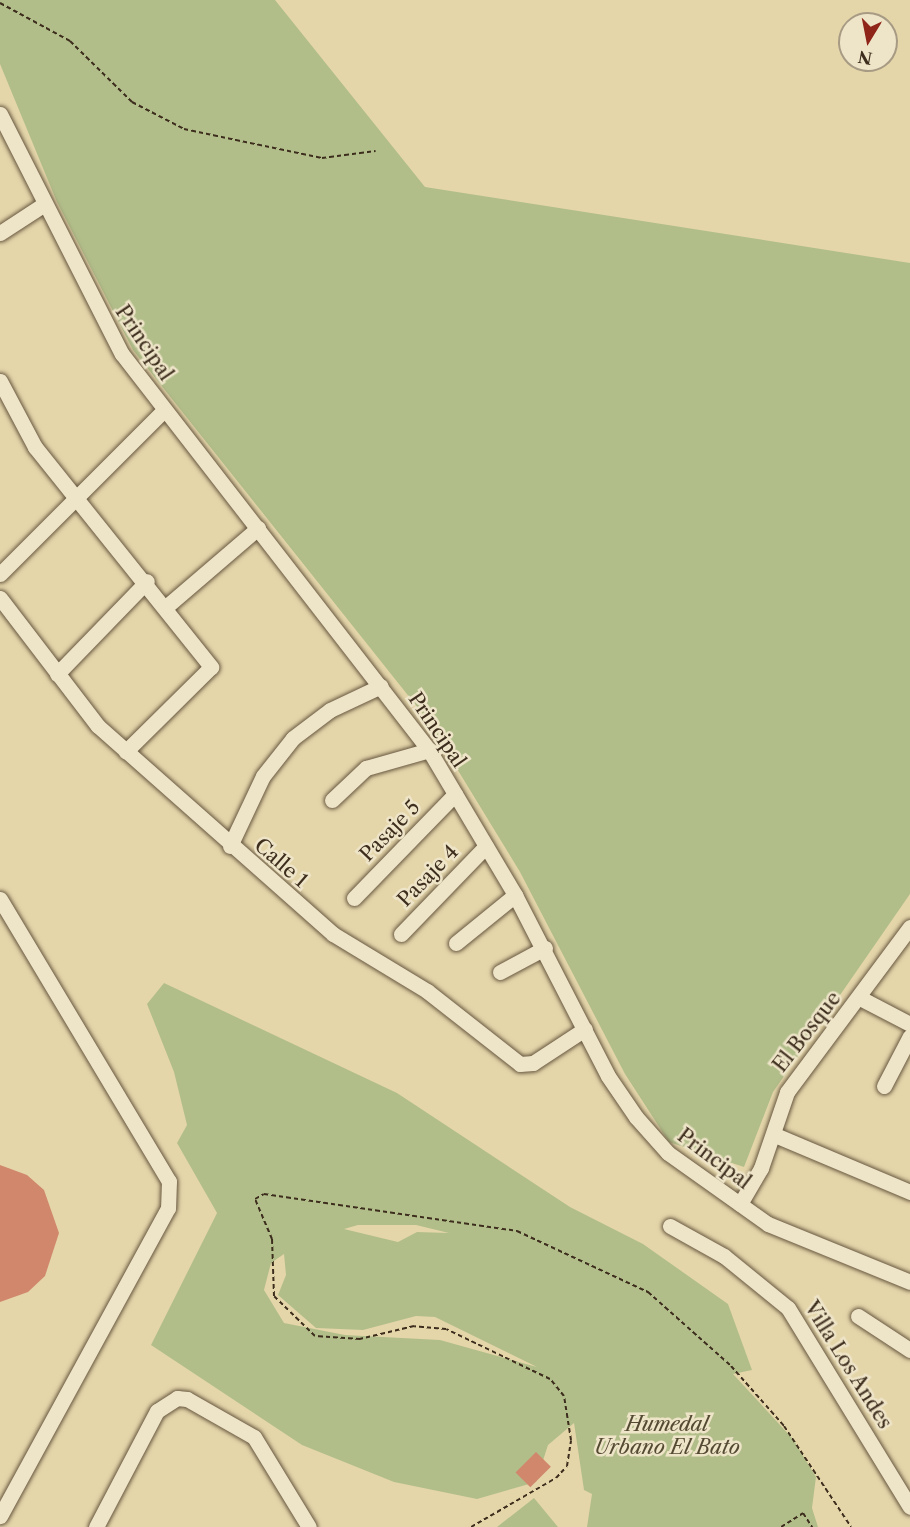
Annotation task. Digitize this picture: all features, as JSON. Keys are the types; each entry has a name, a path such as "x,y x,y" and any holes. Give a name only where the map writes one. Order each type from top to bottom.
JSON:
{"street":[{"name":"Principal","path":"0,114 44,205 122,354 429,750 545,948 617,1090 652,1136 740,1204 798,1240 910,1282"},
{"path":"0,233 44,205"},
{"path":"0,381 23,429 167,606 211,667 126,751"},
{"path":"0,574 164,410"},
{"path":"167,606 258,528"},
{"path":"57,674 147,581"},
{"name":"Calle 1","path":"0,598 57,674 126,751 230,846 333,934 427,991 514,1061 533,1063 585,1029"},
{"path":"230,846 263,776 293,738 330,710 381,686"},
{"path":"332,800 366,768 429,750"},
{"name":"Pasaje 5","path":"354,898 455,794"},
{"name":"Pasaje 4","path":"400,934 486,846"},
{"path":"456,943 515,895"},
{"path":"0,899 170,1181 168,1208 0,1516"},
{"name":"El Bosque","path":"740,1204 775,1135 787,1092 860,998 910,927"},
{"path":"500,972 545,948"},
{"path":"860,998 910,1024"},
{"path":"884,1086 910,1036"},
{"path":"775,1135 910,1192"},
{"name":"Villa Los Andes","path":"670,1226 724,1256 788,1308 910,1506"},
{"path":"858,1316 910,1350"},
{"path":"96,1527 157,1411 177,1398 187,1399 254,1437 309,1527"}],"path":[{"path":"0,3 70,41 132,102 184,129 322,158 376,151"},
{"path":"471,1527 556,1478 567,1466 570,1440 564,1396 550,1379 446,1329 414,1326 360,1339 315,1336 274,1296 272,1239 255,1199 264,1194 517,1231 648,1292 731,1366 784,1426 851,1527"},
{"path":"781,1527 803,1513 812,1527"}],"green space":[{"path":"0,0 275,0 425,187 910,263 910,894 773,1092 744,1167 669,1142 625,1074 520,872 426,718 133,350 57,202 0,64"},
{"name":"Humedal Urbano El Bato","path":"164,983 397,1093 570,1207 643,1244 728,1304 752,1370 733,1374 793,1439 816,1477 812,1508 818,1527 587,1527 592,1494 584,1490 574,1423 548,1445 536,1482 477,1499 394,1482 302,1445 151,1345 217,1213 177,1143 187,1125 174,1072 147,1004","holes":["358,1225 416,1225 449,1233 417,1232 398,1242 344,1229","284,1254 286,1275 278,1295 316,1328 363,1330 416,1316 435,1317 537,1367 440,1340 345,1335 284,1323 264,1290 271,1263"]},
{"path":"534,1498 558,1527 497,1527"}],"building":[{"path":"0,1165 27,1175 44,1190 59,1233 45,1276 28,1292 0,1302"},
{"path":"536,1452 551,1467 530,1487 515,1473"}]}
